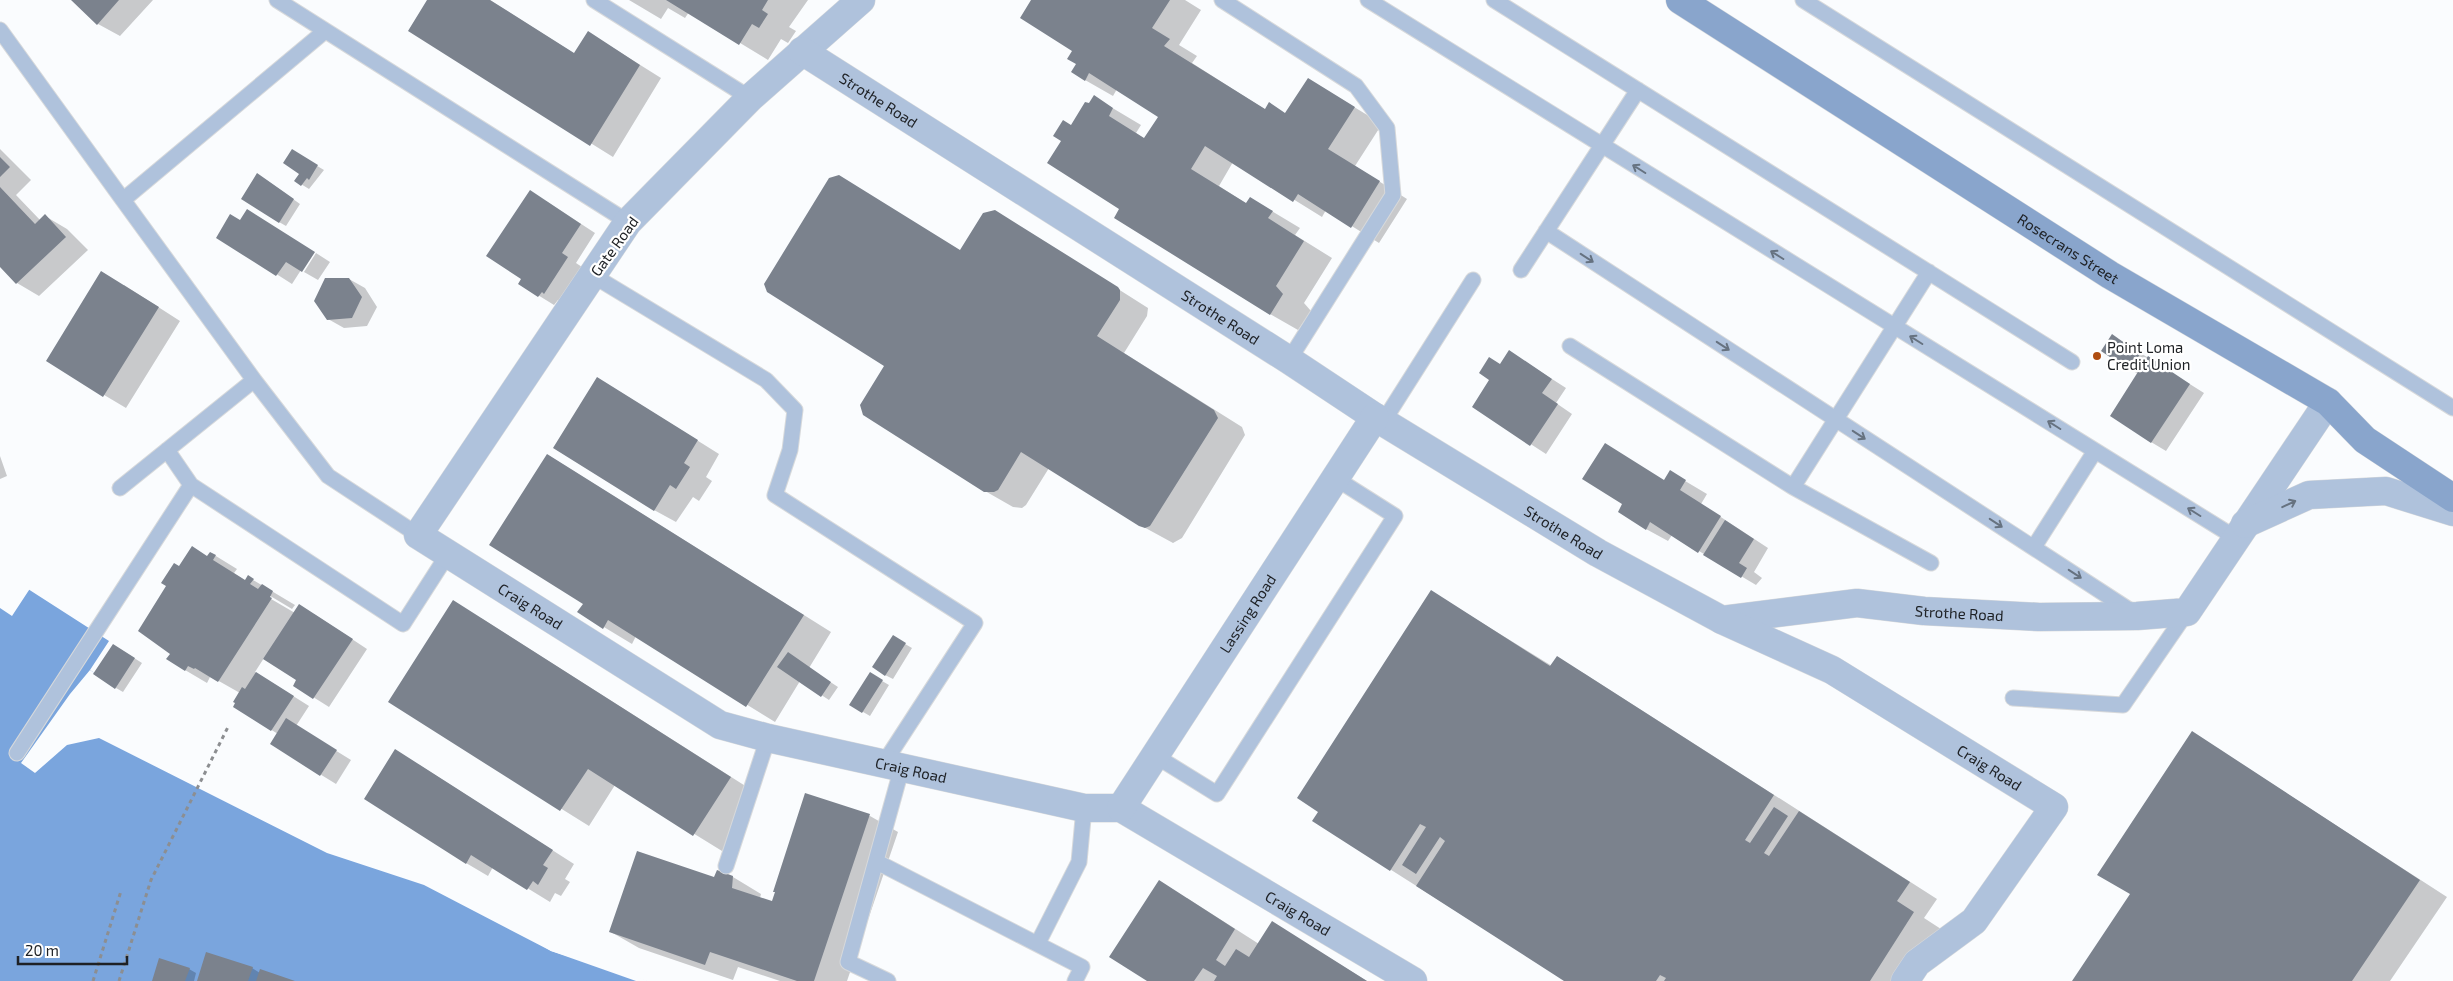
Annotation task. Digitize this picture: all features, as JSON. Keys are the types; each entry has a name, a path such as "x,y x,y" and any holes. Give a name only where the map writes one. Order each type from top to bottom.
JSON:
{"street":[{"name":"Gate Road","path":"418,535 628,222 750,98 861,0"},
{"name":"Rosecrans Street","path":"1680,0 2110,275 2328,402 2365,440 2453,498"},
{"name":"Strothe Road","path":"802,51 1379,419 1598,553 1722,620 1857,603 1924,611 2039,617 2137,616 2187,612"},
{"path":"2187,612 2328,402"},
{"name":"Lassing Road","path":"1121,808 1335,478 1379,419"},
{"path":"2240,531 2308,495 2318,494 2386,491 2453,512"},
{"name":"Craig Road","path":"418,535 720,725 768,738 1084,808 1121,808 1412,981"},
{"name":"Craig Road","path":"1722,620 1832,670 2054,807 1974,921 1917,963 1905,981"}],"lane":[{"path":"277,0 628,222"},
{"path":"594,0 750,98"},
{"path":"1222,0 1356,86 1387,128 1393,195 1289,360"},
{"path":"1368,0 2096,451 2240,531"},
{"path":"1494,0 2072,362"},
{"path":"1803,0 2453,408"},
{"path":"0,30 254,380 328,476 418,535"},
{"path":"123,200 326,31"},
{"path":"1521,270 1638,90"},
{"path":"1546,231 2034,547 2137,616"},
{"path":"1793,487 1928,272"},
{"path":"592,275 766,380 794,410 790,450 775,496 975,622 893,765 877,862 848,962 888,981"},
{"path":"1379,419 1473,280"},
{"path":"1570,346 1793,487 1931,563"},
{"path":"120,488 254,380"},
{"path":"167,450 191,484 403,624 448,554"},
{"path":"2034,547 2096,451"},
{"path":"1154,755 1217,794 1395,516 1335,478"},
{"path":"18,753 191,484"},
{"path":"2013,698 2124,706 2187,612"},
{"path":"726,866 768,738"},
{"path":"1038,943 1079,862 1084,808"},
{"path":"877,862 1082,967 1075,981"}],"path":[{"path":"119,981 151,880 228,727"},
{"path":"93,981 121,891"}],"water":[{"path":"0,571 109,641 90,670 114,686 551,951 647,981 0,981"}],"pier":[{"path":"0,568 31,587 12,616 0,608"},
{"path":"90,670 114,686 120,676 340,815 439,874 552,949 649,981 636,981 551,951 424,885 327,853 99,738 67,745 35,773 21,763 70,694"}],"building":[{"path":"71,0 119,0 97,25"},
{"path":"427,0 490,0 574,53 588,31 640,65 590,146 408,31"},
{"path":"666,0 768,0 762,10 768,14 759,28 752,24 739,45"},
{"path":"1031,0 1170,0 1152,28 1170,39 1164,46 1265,109 1269,102 1285,113 1308,78 1355,107 1328,149 1380,181 1351,228 1298,194 1293,202 1205,146 1191,169 1246,203 1250,197 1273,211 1268,218 1304,241 1276,286 1283,294 1270,315 1114,218 1119,209 1047,163 1061,141 1053,136 1063,120 1071,125 1085,102 1089,103 1094,95 1113,108 1109,116 1144,138 1158,117 1089,73 1085,81 1071,72 1076,64 1067,59 1072,51 1020,18"},
{"path":"292,149 318,165 309,180 307,178 301,186 294,181 299,174 283,163"},
{"path":"0,157 10,167 0,177"},
{"path":"257,173 294,199 279,223 241,199"},
{"path":"839,175 960,250 983,213 995,210 1118,287 1120,290 1120,300 1097,336 1214,410 1218,418 1150,526 1145,528 1139,526 1021,452 998,490 984,492 863,415 860,405 884,366 767,292 764,284 829,178"},
{"path":"0,187 35,224 45,214 66,237 16,284 0,267"},
{"path":"530,190 581,224 562,253 568,257 544,294 542,292 538,297 518,284 521,279 486,256"},
{"path":"247,209 315,252 302,272 286,262 276,276 216,238 230,214 240,220"},
{"path":"101,271 159,307 103,397 46,361"},
{"path":"325,278 349,278 362,297 352,318 327,320 314,301"},
{"path":"2112,334 2140,354 2129,370 2101,351"},
{"path":"1509,350 1552,379 1542,393 1558,404 1530,446 1472,407 1489,380 1479,373 1489,357 1500,364"},
{"path":"2148,356 2190,384 2151,443 2110,416"},
{"path":"597,377 698,440 684,463 690,467 676,489 670,485 654,511 553,448"},
{"path":"1605,443 1664,480 1670,470 1686,480 1680,490 1721,516 1698,553 1650,522 1646,530 1618,512 1622,504 1582,479"},
{"path":"547,454 804,615 746,707 608,620 603,629 577,612 583,604 489,545"},
{"path":"1725,520 1754,539 1739,563 1747,568 1741,578 1703,555"},
{"path":"192,546 207,556 210,552 216,555 213,560 245,580 248,575 254,579 250,584 258,589 262,584 273,591 270,597 272,598 218,682 195,668 188,666 185,671 166,659 170,654 138,631 166,586 161,583 174,563 179,566"},
{"path":"1431,590 1550,666 1557,656 1774,795 1745,840 1750,843 1774,807 1788,816 1764,853 1769,856 1799,811 1910,882 1897,901 1914,912 1870,981 1664,981 1666,978 1660,975 1656,981 1564,981 1416,886 1445,841 1440,837 1416,874 1402,865 1426,827 1420,824 1390,871 1312,821 1318,812 1297,798"},
{"path":"453,600 731,777 693,836 588,769 560,811 388,702"},
{"path":"299,604 353,639 313,699 293,686 296,680 263,659"},
{"path":"893,635 906,643 885,676 872,667"},
{"path":"113,644 135,658 115,689 93,674"},
{"path":"788,652 831,682 821,697 777,667"},
{"path":"256,672 294,696 271,731 233,707 235,703 233,702 242,687 245,689"},
{"path":"870,672 883,680 862,713 849,705"},
{"path":"286,718 337,750 320,776 270,744"},
{"path":"2192,731 2420,880 2352,981 2072,981 2130,894 2097,875"},
{"path":"395,749 553,850 543,865 548,868 538,885 533,881 527,890 471,855 466,864 364,799"},
{"path":"805,793 870,814 814,981 797,981 710,952 705,965 609,932 637,851 714,877 717,870 733,876 732,888 772,901 775,892 773,892"},
{"path":"1159,880 1235,929 1216,960 1225,966 1236,949 1249,957 1272,921 1367,981 1214,981 1217,976 1203,968 1194,981 1147,981 1109,957"},
{"path":"206,952 253,967 248,981 197,981"},
{"path":"159,958 190,968 185,981 152,981"},
{"path":"260,969 295,981 256,981"}],"place":[{"name":"Point Loma Credit Union","path":"2097,356"}]}
